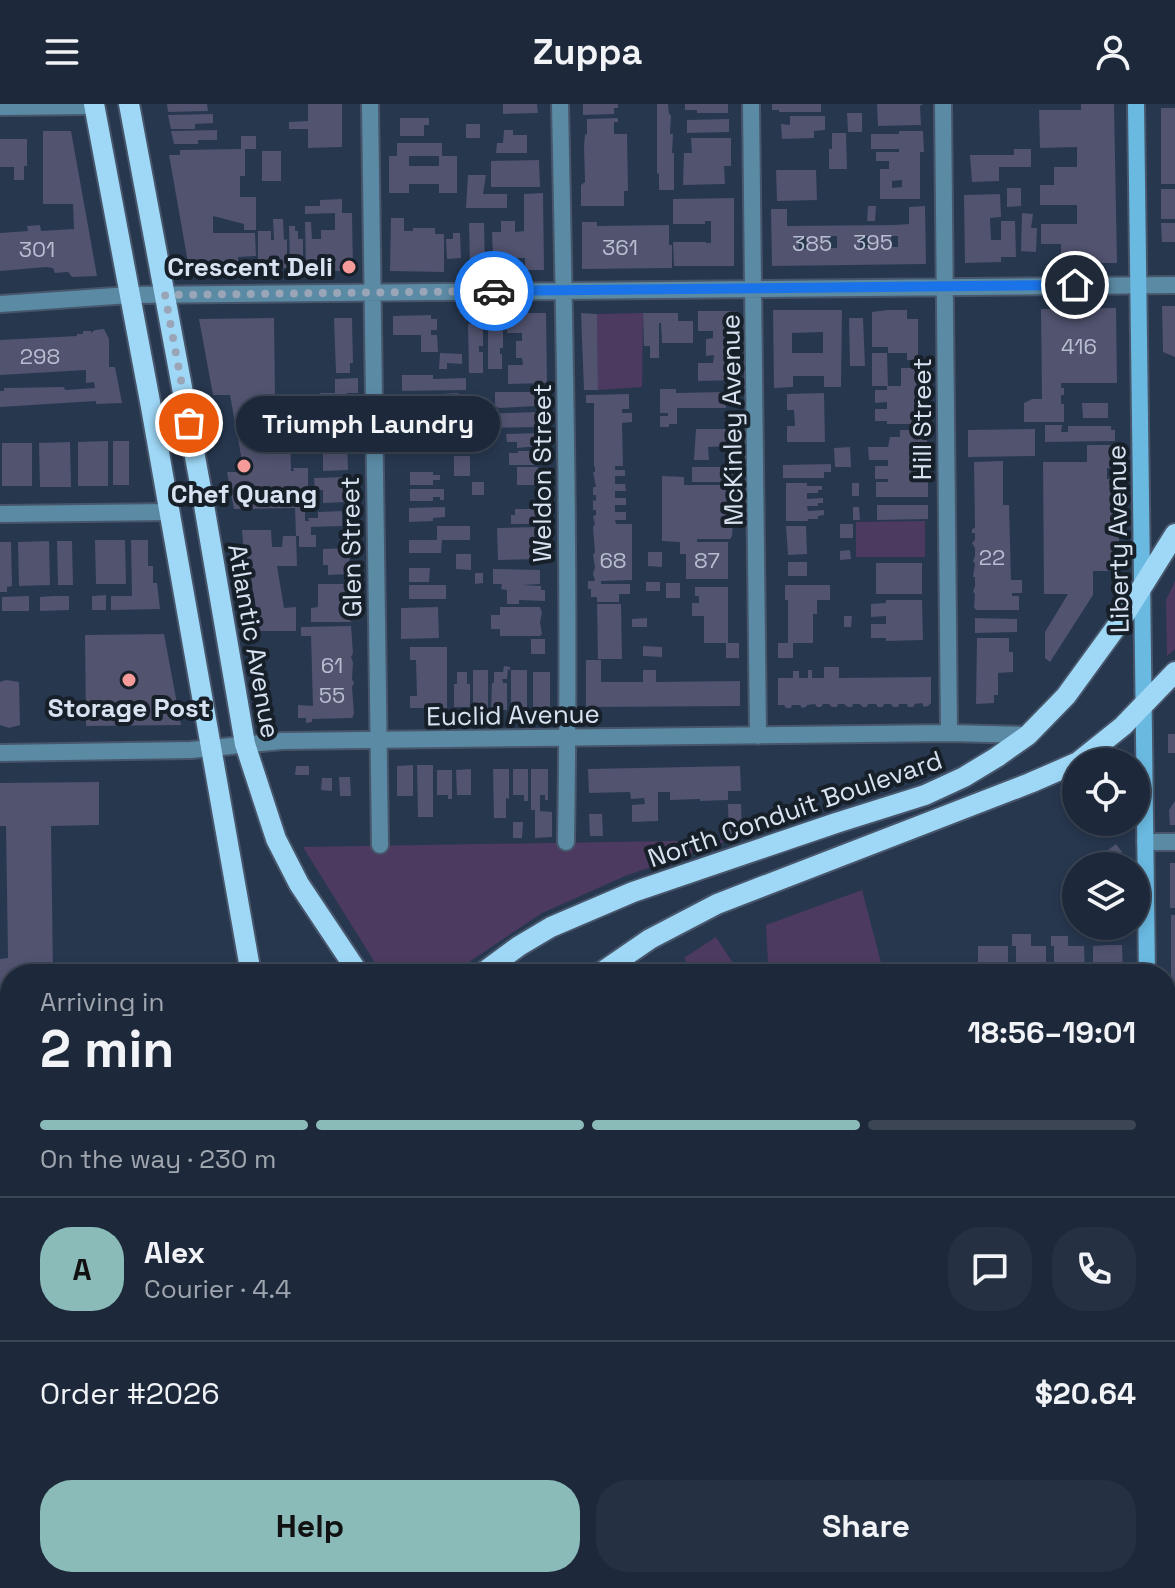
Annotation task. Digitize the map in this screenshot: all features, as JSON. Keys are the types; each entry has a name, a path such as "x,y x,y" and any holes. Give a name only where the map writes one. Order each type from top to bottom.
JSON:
{"main road":[{"name":"Atlantic Avenue","path":"129,104 245,744 276,839 299,884 352,964"},
{"path":"94,105 170,512 249,964"},
{"name":"North Conduit Boulevard","path":"495,964 551,927 633,892 925,795 997,757 1028,735 1066,696 1103,647 1175,534"},
{"path":"1095,748 1123,726 1173,676"},
{"path":"614,964 650,939 717,904 1062,768"}],"street":[{"name":"Glen Street","path":"370,104 380,845"},
{"name":"Weldon Street","path":"560,104 568,738 566,842"},
{"name":"McKinley Avenue","path":"751,104 758,736"},
{"name":"Hill Street","path":"943,104 949,733"},
{"name":"Liberty Avenue","path":"1136,104 1147,964"},
{"path":"0,107 94,105"},
{"path":"0,304 130,295 1175,285"},
{"path":"0,514 170,512"},
{"name":"Euclid Avenue","path":"0,753 191,750 282,741 949,733 1028,735"},
{"path":"1145,842 1175,842"}],"shaded area":[{"path":"643,313 642,387 598,390 597,314"},
{"path":"925,521 925,557 856,557 856,522"},
{"path":"1175,581 1175,649 1167,656 1166,600"},
{"path":"730,840 625,876 542,913 467,964 376,964 303,847"},
{"path":"862,890 881,964 768,964 766,925"},
{"path":"716,937 734,964 688,964 684,958"}],"building":[{"path":"167,104 207,104 208,111 168,112"},
{"path":"308,104 342,104 342,147 308,148 308,129 289,129 289,122 308,121"},
{"path":"503,104 537,104 538,113 503,114"},
{"path":"583,104 618,104 618,108 614,108 614,114 583,115"},
{"path":"657,104 668,104 671,115 674,190 659,190"},
{"path":"685,104 728,104 728,113 697,113 697,110 685,110"},
{"path":"772,104 821,104 821,112 779,112 772,110"},
{"path":"877,104 923,104 920,106 921,125 878,126"},
{"path":"1081,104 1114,104 1117,263 1061,263 1061,244 1041,244 1041,224 1077,224 1077,205 1040,205 1040,185 1054,185 1054,167 1077,167 1077,147 1040,148 1039,110 1081,110"},
{"path":"1161,108 1175,108 1175,184 1161,184"},
{"path":"847,113 862,113 862,132 848,132"},
{"path":"213,114 213,123 195,124 195,129 171,129 168,115"},
{"path":"790,116 825,116 825,130 814,131 814,138 782,139 781,124 790,125"},
{"path":"400,118 429,118 429,125 424,125 424,136 400,136"},
{"path":"618,118 618,122 614,122 614,134 627,134 628,191 624,191 624,206 581,206 587,119"},
{"path":"729,119 729,132 687,133 687,120"},
{"path":"466,124 480,124 480,138 466,138"},
{"path":"217,130 217,140 198,140 198,144 174,144 171,131"},
{"path":"504,130 513,130 513,135 527,135 527,153 496,153 497,143 503,143"},
{"path":"43,131 71,131 97,276 72,277 68,272 55,273 53,268 46,267 0,271 0,233 28,231 27,226 40,225 41,231 74,229 73,204 43,204"},
{"path":"899,131 923,131 920,199 880,199 880,169 889,169 889,161 876,161 876,152 899,152 899,149 871,149 871,134 899,134","holes":["902,180 902,187 892,188 892,181"]},
{"path":"832,133 846,133 847,169 829,169"},
{"path":"241,136 256,136 256,149 245,149 245,176 240,176 240,197 256,197 256,230 244,230 244,224 213,216 213,233 255,233 256,256 238,257 238,273 190,274 169,155 180,155 180,150 241,149"},
{"path":"691,138 731,138 731,166 724,166 725,184 683,185 684,153 692,153"},
{"path":"0,139 27,139 24,180 14,180 14,167 0,167"},
{"path":"397,143 442,143 442,156 457,156 457,193 439,193 439,184 409,184 409,193 389,193 389,156 397,156","holes":["409,156 439,156 439,166 409,166"]},
{"path":"1014,149 1031,149 1031,167 999,167 999,181 972,182 970,155 1014,155"},
{"path":"262,151 281,151 281,181 262,181"},
{"path":"539,160 540,187 491,187 491,161"},
{"path":"776,170 816,170 817,200 777,201"},
{"path":"468,175 486,175 483,194 507,194 507,208 466,208"},
{"path":"1007,188 1021,188 1021,206 1007,207"},
{"path":"1161,189 1175,189 1175,219 1161,219"},
{"path":"543,193 544,270 525,270 525,258 493,258 492,232 501,232 501,221 515,221 515,232 524,231 524,194"},
{"path":"1000,194 1001,217 990,218 991,240 1001,240 1001,221 1015,221 1016,257 1001,257 1001,262 965,263 964,195"},
{"path":"734,198 734,266 674,266 673,242 711,243 711,221 705,221 705,224 673,224 673,199"},
{"path":"342,199 342,213 352,213 353,271 306,268 305,222 311,222 312,239 321,239 321,230 335,230 335,213 305,214 305,206 320,206 320,200"},
{"path":"868,206 876,206 875,221 867,221"},
{"path":"925,206 926,264 772,266 771,209 787,209 787,226 895,225 909,224 909,207","holes":["829,236 837,236 837,248 829,248","860,236 868,236 868,248 860,248","891,236 898,236 898,247 891,247","798,237 806,237 807,249 799,249"]},
{"path":"1022,213 1033,214 1031,228 1037,228 1036,252 1021,251"},
{"path":"391,218 404,218 404,231 435,228 435,234 444,234 444,272 390,271"},
{"path":"273,219 283,219 287,268 274,268 274,261 264,261 264,266 258,266 258,231 271,231 271,240 274,240"},
{"path":"582,222 597,222 597,226 669,225 672,268 582,269"},
{"path":"469,223 484,223 485,267 470,267"},
{"path":"1161,223 1175,223 1175,242 1162,242"},
{"path":"289,226 295,226 298,239 303,239 303,260 290,260"},
{"path":"453,233 460,233 461,258 447,259 446,239 453,239"},
{"path":"1162,306 1175,306 1175,357 1163,352"},
{"path":"1116,308 1117,383 1061,383 1061,388 1064,388 1061,404 1064,404 1064,422 1024,422 1024,403 1042,399 1041,309"},
{"path":"773,310 842,310 841,387 824,387 824,376 793,376 793,387 774,388","holes":["823,332 823,353 792,353 792,333"]},
{"path":"907,310 907,319 918,319 918,360 907,360 907,353 888,353 888,347 872,347 872,312"},
{"path":"698,311 737,311 737,380 698,381 698,363 713,363 714,355 706,356 706,339 713,338 713,331 698,331"},
{"path":"507,313 546,313 547,383 508,384 508,365 523,365 522,358 516,358 516,341 522,341 522,333 507,333"},
{"path":"581,313 597,314 598,390 584,390"},
{"path":"643,313 678,313 678,321 693,321 693,343 662,343 659,323 659,358 650,358 650,346 644,346"},
{"path":"431,315 431,319 437,319 437,330 431,330 431,335 437,335 438,352 421,352 421,335 393,335 393,316"},
{"path":"274,318 275,395 289,395 291,471 294,471 293,468 308,468 308,490 294,490 294,496 308,496 305,521 318,518 318,512 342,511 342,526 311,527 311,535 316,535 316,547 299,547 295,508 234,509 227,472 244,472 230,395 213,395 199,319"},
{"path":"334,318 352,318 353,363 350,363 350,373 336,373"},
{"path":"849,318 863,318 865,366 850,366"},
{"path":"468,324 483,324 483,346 479,346 479,352 483,352 483,373 469,373"},
{"path":"488,325 503,325 503,348 500,348 502,369 488,369"},
{"path":"104,329 109,339 109,367 115,367 122,403 96,404 96,401 0,407 0,391 4,388 95,388 94,382 86,383 86,370 0,375 0,340 77,336 83,331 91,333"},
{"path":"440,353 462,354 462,364 447,363 447,369 439,369"},
{"path":"872,353 887,353 888,386 872,386"},
{"path":"901,368 921,368 924,424 875,421 875,409 887,409 887,402 875,403 875,390 901,386"},
{"path":"402,375 433,375 433,379 466,378 466,390 402,391"},
{"path":"358,378 358,393 347,393 347,406 320,406 320,393 335,393 335,379"},
{"path":"660,389 676,389 676,393 726,392 726,408 677,408 677,424 660,427 660,416 668,416 668,413 660,413"},
{"path":"495,392 538,392 539,403 537,406 499,408 495,406"},
{"path":"458,393 458,403 442,403 442,394"},
{"path":"824,393 825,442 787,442 787,426 795,426 794,410 787,410 787,394"},
{"path":"629,394 629,409 622,409 622,413 632,413 632,422 622,423 623,466 615,466 615,470 625,470 625,476 615,476 615,484 625,484 626,491 615,491 615,498 626,498 626,505 615,505 615,512 626,512 626,520 615,520 616,524 632,524 632,580 601,581 601,584 630,584 630,594 619,594 619,602 597,602 597,597 591,597 591,589 588,589 588,581 595,581 593,516 596,510 593,510 593,500 596,501 596,495 593,495 593,487 596,487 593,472 594,403 586,403 586,395"},
{"path":"1082,403 1108,403 1108,418 1083,418"},
{"path":"402,405 445,406 445,419 463,419 463,431 469,431 470,448 451,448 451,431 445,431 445,441 401,441"},
{"path":"322,412 352,412 352,420 347,420 347,430 352,430 352,434 347,434 347,438 322,439"},
{"path":"537,412 537,427 477,428 476,414"},
{"path":"1045,425 1062,425 1061,432 1068,432 1068,426 1111,426 1111,430 1115,430 1115,441 1045,442"},
{"path":"696,429 728,429 728,446 708,447 709,460 694,460"},
{"path":"1035,429 1035,456 968,457 968,430"},
{"path":"900,430 927,430 923,482 928,482 928,497 876,497 876,482 888,482 888,479 875,479 875,466 888,466 888,460 869,460 868,447 888,447 890,437 900,437"},
{"path":"537,433 538,446 517,448 517,442 507,442 506,434"},
{"path":"108,441 108,486 78,486 78,442"},
{"path":"113,441 129,441 129,485 113,485"},
{"path":"70,442 71,487 40,487 39,443"},
{"path":"2,443 32,443 32,486 2,486"},
{"path":"323,445 347,445 348,470 323,471"},
{"path":"1087,445 1115,445 1115,461 1119,461 1119,468 1107,468 1107,479 1119,479 1119,553 1113,553 1113,562 1108,571 1093,571 1093,595 1050,662 1045,658 1045,632 1068,594 1044,594 1043,462 1087,462"},
{"path":"850,447 851,467 835,467 834,448"},
{"path":"537,451 537,465 509,465 509,453"},
{"path":"454,456 470,456 470,476 454,476"},
{"path":"1003,461 1003,505 1009,505 1011,580 1022,580 1022,593 1012,593 1012,596 1019,596 1019,610 976,610 973,592 975,548 972,543 975,540 975,533 972,533 975,528 974,462"},
{"path":"831,464 831,472 824,472 824,478 783,478 783,465"},
{"path":"517,467 538,467 541,479 538,479 538,485 517,485"},
{"path":"692,467 733,467 733,482 692,482"},
{"path":"410,472 433,472 433,475 440,475 440,480 433,480 433,485 410,485"},
{"path":"662,476 684,477 684,485 737,485 737,522 733,523 730,539 697,539 697,542 728,542 728,579 686,579 686,554 680,554 680,542 662,541"},
{"path":"348,477 348,502 323,503 323,490 315,490 314,478"},
{"path":"472,482 484,482 484,495 472,495"},
{"path":"786,483 822,486 818,493 807,493 807,499 823,498 823,503 807,506 808,511 824,510 824,515 808,521 786,521"},
{"path":"852,483 859,483 859,496 852,496"},
{"path":"410,489 444,489 444,500 433,497 433,501 410,501"},
{"path":"877,505 928,505 928,519 877,520"},
{"path":"445,507 445,517 409,522 409,508"},
{"path":"853,507 859,507 860,520 853,520"},
{"path":"515,509 541,509 542,524 511,524"},
{"path":"840,524 853,524 853,538 840,538"},
{"path":"437,526 470,526 470,540 442,540 441,553 409,553 409,540 437,540"},
{"path":"786,526 806,526 807,554 788,555"},
{"path":"539,527 540,559 498,560 497,528"},
{"path":"242,530 271,530 272,547 282,547 283,536 296,536 297,566 277,566 284,608 296,607 296,631 260,631 253,608 256,608 249,567 245,567"},
{"path":"95,540 125,540 126,584 96,584"},
{"path":"131,540 148,540 148,566 153,566 153,583 157,583 160,609 111,610 111,596 132,596"},
{"path":"49,541 50,585 19,586 18,542"},
{"path":"57,541 72,541 73,585 58,585"},
{"path":"0,542 11,542 12,586 7,587 7,592 0,592"},
{"path":"350,548 349,574 328,575 328,565 323,565 323,549"},
{"path":"850,550 851,559 840,560 840,551"},
{"path":"648,552 662,552 662,567 648,566"},
{"path":"456,554 471,554 471,570 456,569"},
{"path":"788,562 807,562 807,576 788,576"},
{"path":"876,563 922,563 922,594 876,594"},
{"path":"409,568 430,568 429,582 409,582"},
{"path":"493,569 540,570 540,584 522,585 541,586 541,590 545,590 545,601 519,600 519,604 507,604 507,590 501,589 502,584 493,584"},
{"path":"475,573 483,573 483,583 475,584"},
{"path":"646,582 660,582 660,591 646,591"},
{"path":"666,583 680,583 680,598 666,598"},
{"path":"318,584 349,584 349,607 355,607 355,620 311,622 311,608 318,607"},
{"path":"409,585 446,585 446,599 409,599"},
{"path":"785,585 830,585 830,600 817,600 817,614 813,614 813,643 793,643 793,658 778,658 778,643 788,643"},
{"path":"695,587 728,587 728,643 739,643 739,658 726,658 726,643 704,643 704,616 692,616 692,603 699,603"},
{"path":"106,595 106,610 92,610 92,596"},
{"path":"29,596 29,611 2,611 2,597"},
{"path":"69,596 69,610 40,611 40,597"},
{"path":"886,600 922,600 923,640 886,641 886,638 871,638 871,624 886,624 886,616 871,617 871,604 886,603"},
{"path":"597,604 621,604 622,659 598,659"},
{"path":"438,607 439,638 401,639 401,608"},
{"path":"500,607 540,607 542,634 500,636 500,629 491,629 491,615 500,615"},
{"path":"844,616 852,616 851,627 844,627"},
{"path":"647,618 647,627 632,627 632,619"},
{"path":"975,618 1017,619 1017,632 975,633"},
{"path":"351,626 354,714 352,718 312,719 312,722 306,723 306,718 298,718 298,705 313,706 311,636 301,636 301,627"},
{"name":"Storage Post","path":"164,634 181,725 86,726 85,635"},
{"path":"977,638 1009,638 1009,652 1013,652 1013,672 998,673 998,695 994,695 994,703 976,704"},
{"path":"531,639 545,639 545,654 531,654"},
{"path":"643,646 662,647 662,657 643,656"},
{"path":"410,647 447,647 447,708 410,708 410,696 417,696 416,660 410,660"},
{"path":"586,660 601,660 601,682 643,682 643,670 656,670 656,682 740,681 740,706 586,707"},
{"path":"504,666 510,667 507,679 502,679 503,683 507,683 507,710 491,710 494,672 503,672"},
{"path":"824,667 839,667 839,678 931,677 931,703 924,707 922,703 913,707 907,704 878,707 868,704 863,707 853,704 848,707 838,704 832,707 823,704 817,707 815,704 802,708 800,705 786,708 778,705 778,678 793,678 793,671 799,671 799,678 808,678 808,670 812,670 812,678 824,678"},
{"path":"473,670 488,670 488,708 473,708"},
{"path":"511,670 527,670 527,707 511,707"},
{"path":"457,672 467,672 470,707 454,707"},
{"path":"533,672 550,672 550,707 533,707"},
{"path":"0,682 19,682 20,725 9,728 0,725"},
{"path":"1168,734 1175,734 1175,753 1168,753"},
{"path":"413,765 413,796 397,796 397,766"},
{"path":"417,765 433,765 433,817 418,817"},
{"path":"296,766 309,766 309,775 295,775"},
{"path":"740,766 741,791 728,791 728,800 670,800 670,792 658,792 658,821 632,822 632,805 645,804 644,798 631,799 630,792 589,793 588,769"},
{"path":"471,769 471,795 457,795 456,770"},
{"path":"493,769 509,769 506,818 494,818"},
{"path":"513,769 528,769 528,801 524,801 524,795 513,795"},
{"path":"531,769 548,769 548,800 545,800 545,795 540,795 540,811 552,812 552,837 535,838"},
{"path":"437,770 452,770 452,799 448,799 448,795 437,795"},
{"path":"339,777 350,777 351,796 340,796"},
{"path":"322,778 332,778 332,791 321,790"},
{"path":"99,782 99,825 51,826 53,964 0,964 0,959 8,958 6,826 0,826 0,783"},
{"path":"1175,801 1175,825 1170,825 1169,810"},
{"path":"728,804 741,804 742,834 729,834"},
{"path":"589,814 602,814 603,836 590,836"},
{"path":"513,822 523,822 522,838 513,838"},
{"path":"1116,844 1122,852 1105,852"},
{"path":"1170,863 1175,863 1175,908 1170,908"},
{"path":"1171,915 1175,915 1175,964 1171,964"},
{"path":"1012,934 1031,934 1031,946 1046,946 1046,964 1016,964 1016,946 1012,946"},
{"path":"1051,936 1062,936 1062,940 1068,940 1068,946 1084,946 1085,964 1054,964 1054,946 1051,946"},
{"path":"1122,945 1123,964 1093,964 1093,946"},
{"path":"978,946 1008,946 1008,964 978,964"}],"way so far":[{"path":"189,423 165,295 494,291"}],"place":[{"name":"Crescent Deli","path":"349,267"},
{"name":"Triumph Laundry","path":"189,423"},
{"name":"Chef Quang","path":"244,466"},
{"name":"Storage Post","path":"129,680"}],"route":[{"path":"494,291 1075,285"}]}
